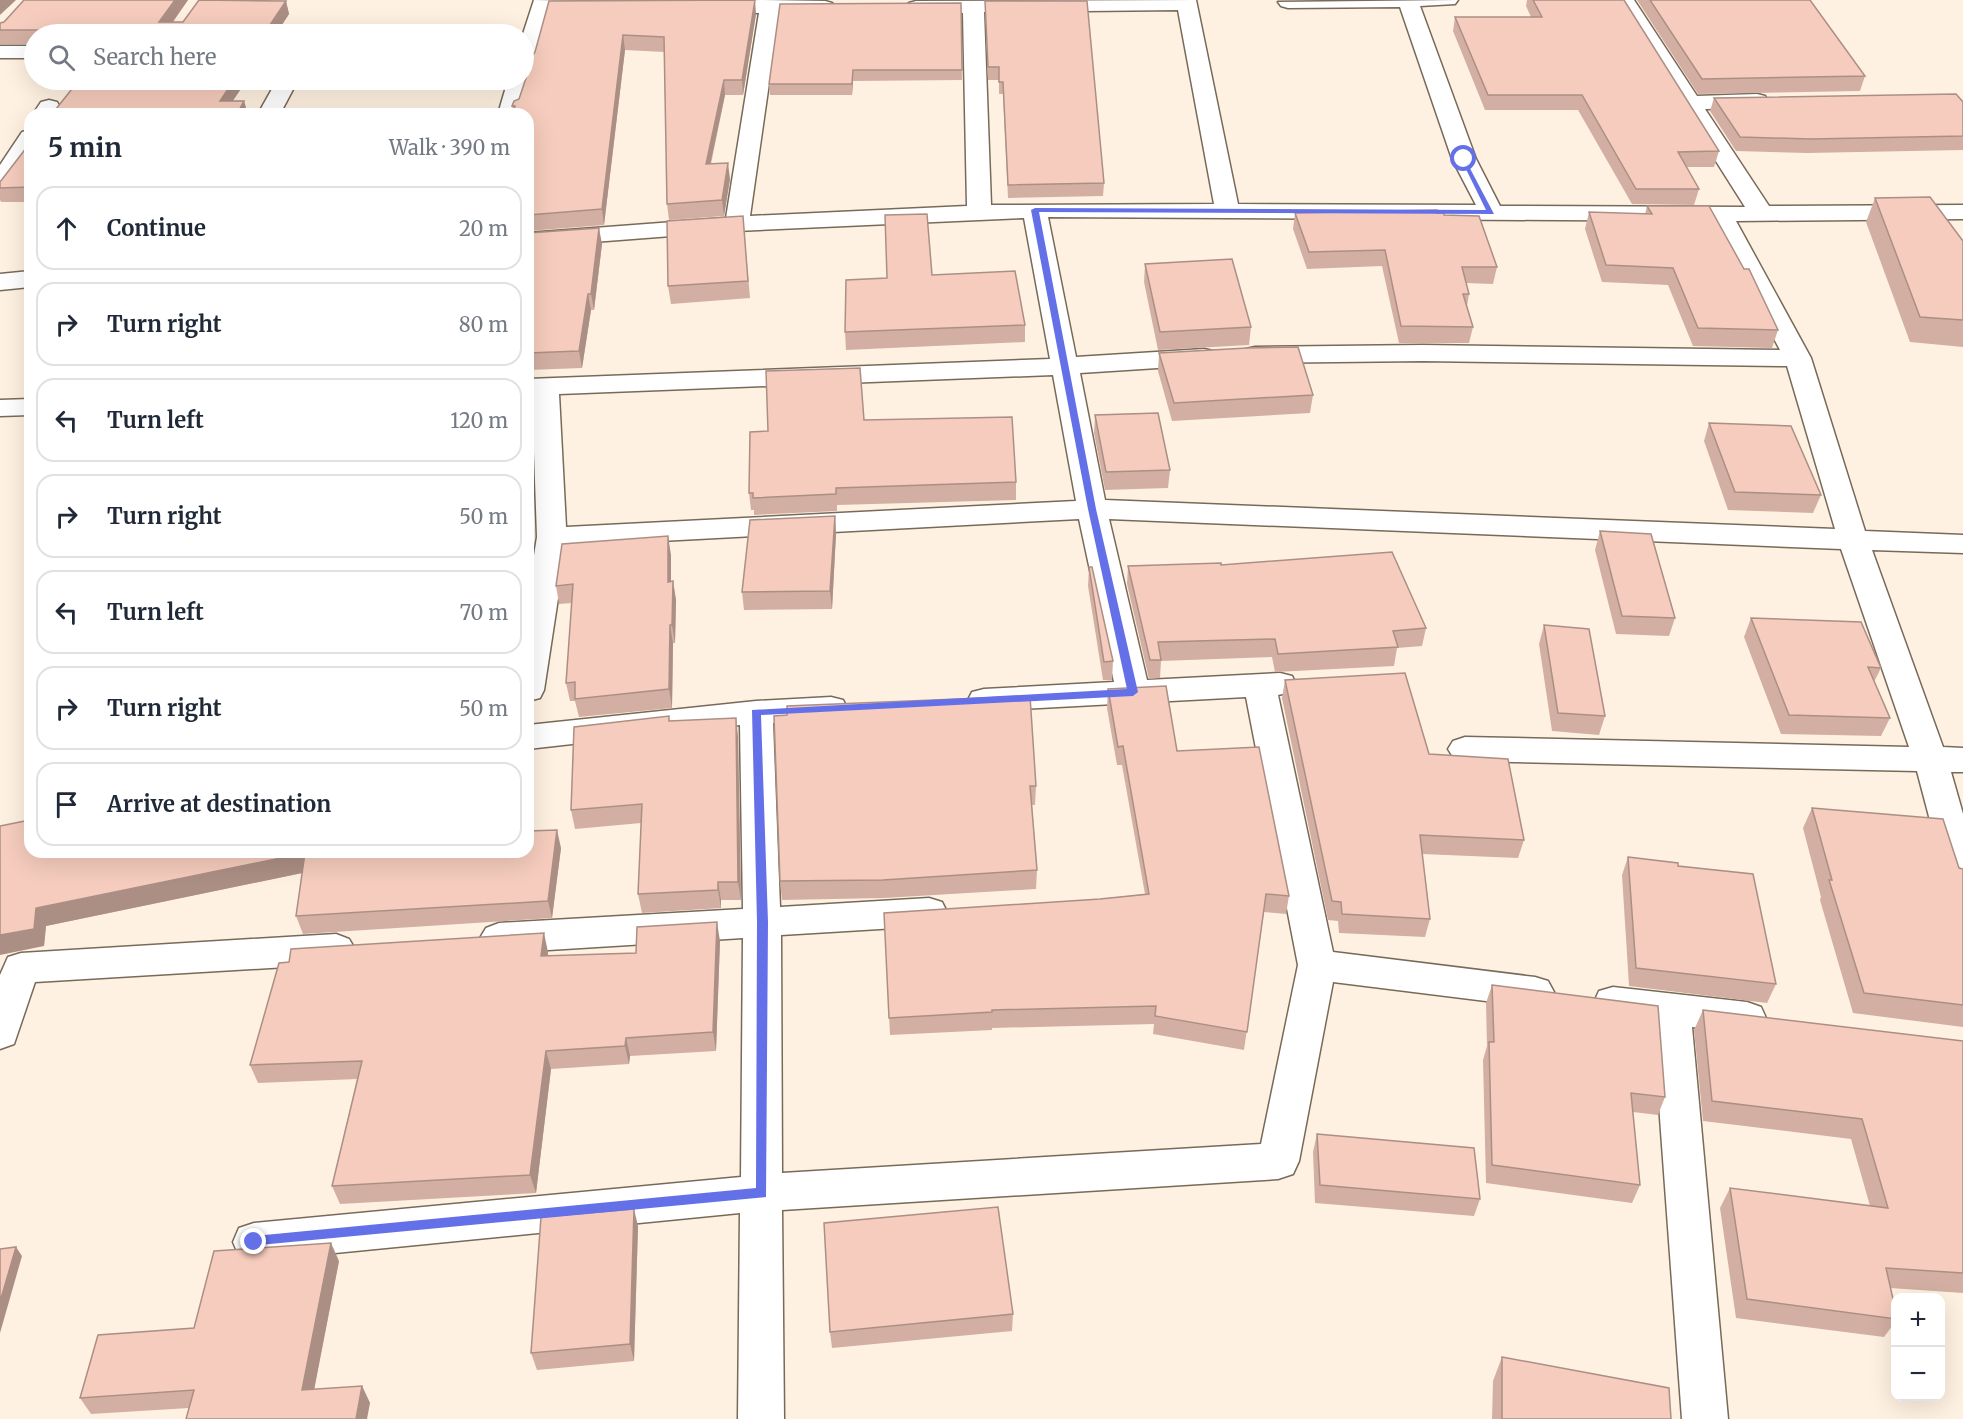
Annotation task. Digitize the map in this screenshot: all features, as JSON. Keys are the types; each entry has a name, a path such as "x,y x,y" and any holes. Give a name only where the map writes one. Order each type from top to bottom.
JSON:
{"street":[{"path":"1408,0 1464,159 1491,212"},
{"path":"1288,2 1448,0"},
{"path":"1624,0 1762,214"},
{"path":"900,7 972,3 1186,2 1227,210"},
{"path":"972,3 979,213"},
{"path":"534,33 543,4 613,7"},
{"path":"737,224 770,4"},
{"path":"697,8 770,4 840,7"},
{"path":"0,52 24,52"},
{"path":"272,108 282,90"},
{"path":"511,108 516,90"},
{"path":"1690,103 1773,101"},
{"path":"0,182 16,150"},
{"path":"1035,210 1092,509 1133,692"},
{"path":"534,240 737,224 1035,210 1720,214 1963,212"},
{"path":"1720,214 1797,358 1853,539 1930,758 1963,877"},
{"path":"0,282 24,280"},
{"path":"534,652 552,537 536,387 1066,366 1269,355 1423,353 1797,358"},
{"path":"0,408 24,407"},
{"path":"552,537 1092,509 1963,544"},
{"path":"957,702 1306,683"},
{"path":"254,1242 762,1193 1278,1161 1317,965 1260,685"},
{"path":"534,736 756,712 863,707"},
{"path":"756,712 762,922 761,1419"},
{"path":"1465,749 1963,760"},
{"path":"464,941 960,910"},
{"path":"0,1034 21,968 368,947"},
{"path":"1317,965 1776,1022"},
{"path":"1671,1009 1705,1419"}],"building":[{"path":"24,0 175,0 159,22 183,22 199,0 286,1 271,24 24,24 24,30 0,30 0,23 4,22"},
{"path":"755,0 742,80 724,80 706,164 728,163 722,200 667,204 664,37 623,35 602,209 534,215 534,108 512,106 514,101 519,99 522,90 534,90 534,53 549,1"},
{"path":"1533,0 1624,0 1719,151 1678,152 1699,189 1636,189 1582,95 1488,95 1455,17 1542,17"},
{"path":"1650,0 1810,0 1865,76 1702,79"},
{"path":"985,1 1087,1 1104,183 1008,185 1003,82 999,82 999,67 988,67"},
{"path":"961,3 962,70 853,70 852,84 769,84 780,4"},
{"path":"71,90 227,90 220,101 244,101 240,108 57,108"},
{"path":"1956,94 1963,102 1963,136 1811,139 1740,137 1714,98"},
{"path":"24,151 24,187 0,188 0,182"},
{"path":"1930,197 1963,241 1963,320 1920,317 1875,198"},
{"path":"1647,206 1709,206 1744,269 1749,269 1778,330 1698,328 1673,268 1606,265 1589,212 1652,214"},
{"path":"1437,210 1437,213 1444,213 1444,215 1479,216 1497,267 1462,267 1469,294 1463,294 1473,327 1401,326 1385,250 1309,252 1295,213"},
{"path":"927,214 932,275 1015,271 1025,325 845,332 846,280 887,278 885,215"},
{"path":"743,216 748,281 668,286 667,221"},
{"path":"599,228 591,294 588,294 579,351 534,353 534,233"},
{"path":"1232,259 1251,327 1160,332 1145,264"},
{"path":"1298,347 1313,395 1174,403 1159,353 1247,348"},
{"path":"860,368 864,420 1012,417 1016,482 836,488 836,494 753,498 753,493 749,493 750,432 768,431 766,371"},
{"path":"1158,413 1170,470 1106,472 1095,415"},
{"path":"1709,423 1791,426 1821,495 1735,492"},
{"path":"835,516 830,591 742,592 750,520"},
{"path":"1600,531 1651,534 1675,618 1622,616"},
{"path":"668,536 668,582 673,581 669,689 575,699 575,682 566,683 573,584 556,586 562,544"},
{"path":"1392,552 1426,628 1393,631 1398,647 1278,654 1275,639 1158,642 1161,660 1150,660 1128,566 1221,563 1221,565"},
{"path":"1089,567 1092,567 1113,661 1104,662"},
{"path":"1751,618 1861,622 1881,668 1868,667 1890,718 1789,715"},
{"path":"1544,625 1589,629 1605,716 1558,713"},
{"path":"1405,673 1429,754 1508,759 1524,840 1420,835 1430,919 1342,914 1341,902 1332,901 1285,680"},
{"path":"1166,686 1177,751 1259,747 1289,896 1266,894 1247,1032 1155,1016 1156,1006 992,1010 992,1012 889,1018 884,913 1149,894 1123,746 1118,747 1108,689"},
{"path":"1030,696 1036,786 1030,786 1037,870 883,880 780,881 774,716 787,715 787,706"},
{"path":"669,716 669,721 736,718 738,882 718,882 718,890 638,894 642,804 571,810 574,727"},
{"path":"1812,808 1943,819 1959,868 1963,869 1963,1005 1864,993 1829,880 1832,880"},
{"path":"24,821 24,858 281,858 36,908 34,929 0,935 0,826"},
{"path":"557,830 548,901 296,916 304,858 534,858 534,831"},
{"path":"1628,857 1678,863 1678,866 1753,874 1776,984 1636,968"},
{"path":"717,922 713,1032 626,1038 625,1046 546,1051 530,1175 332,1186 362,1061 250,1065 279,963 289,962 291,949 544,933 541,956 636,953 637,927"},
{"path":"1492,985 1658,1006 1665,1097 1631,1093 1640,1185 1492,1165 1489,1042 1494,1042"},
{"path":"1703,1010 1963,1041 1963,1273 1886,1268 1892,1293 1891,1318 1747,1299 1730,1188 1888,1208 1862,1119 1712,1101"},
{"path":"1317,1134 1474,1148 1480,1199 1320,1185"},
{"path":"998,1207 1013,1314 830,1332 824,1223"},
{"path":"634,1209 630,1344 531,1353 541,1217"},
{"path":"331,1243 302,1390 362,1386 356,1419 186,1419 194,1390 80,1398 98,1335 194,1328 214,1251"},
{"path":"16,1247 0,1302 0,1249"},
{"path":"1502,1357 1669,1388 1671,1419 1502,1419"}],"route":[{"path":"254,1242 762,1193 762,922 756,712 1133,692 1092,509 1035,210 1491,212 1464,159"}]}
